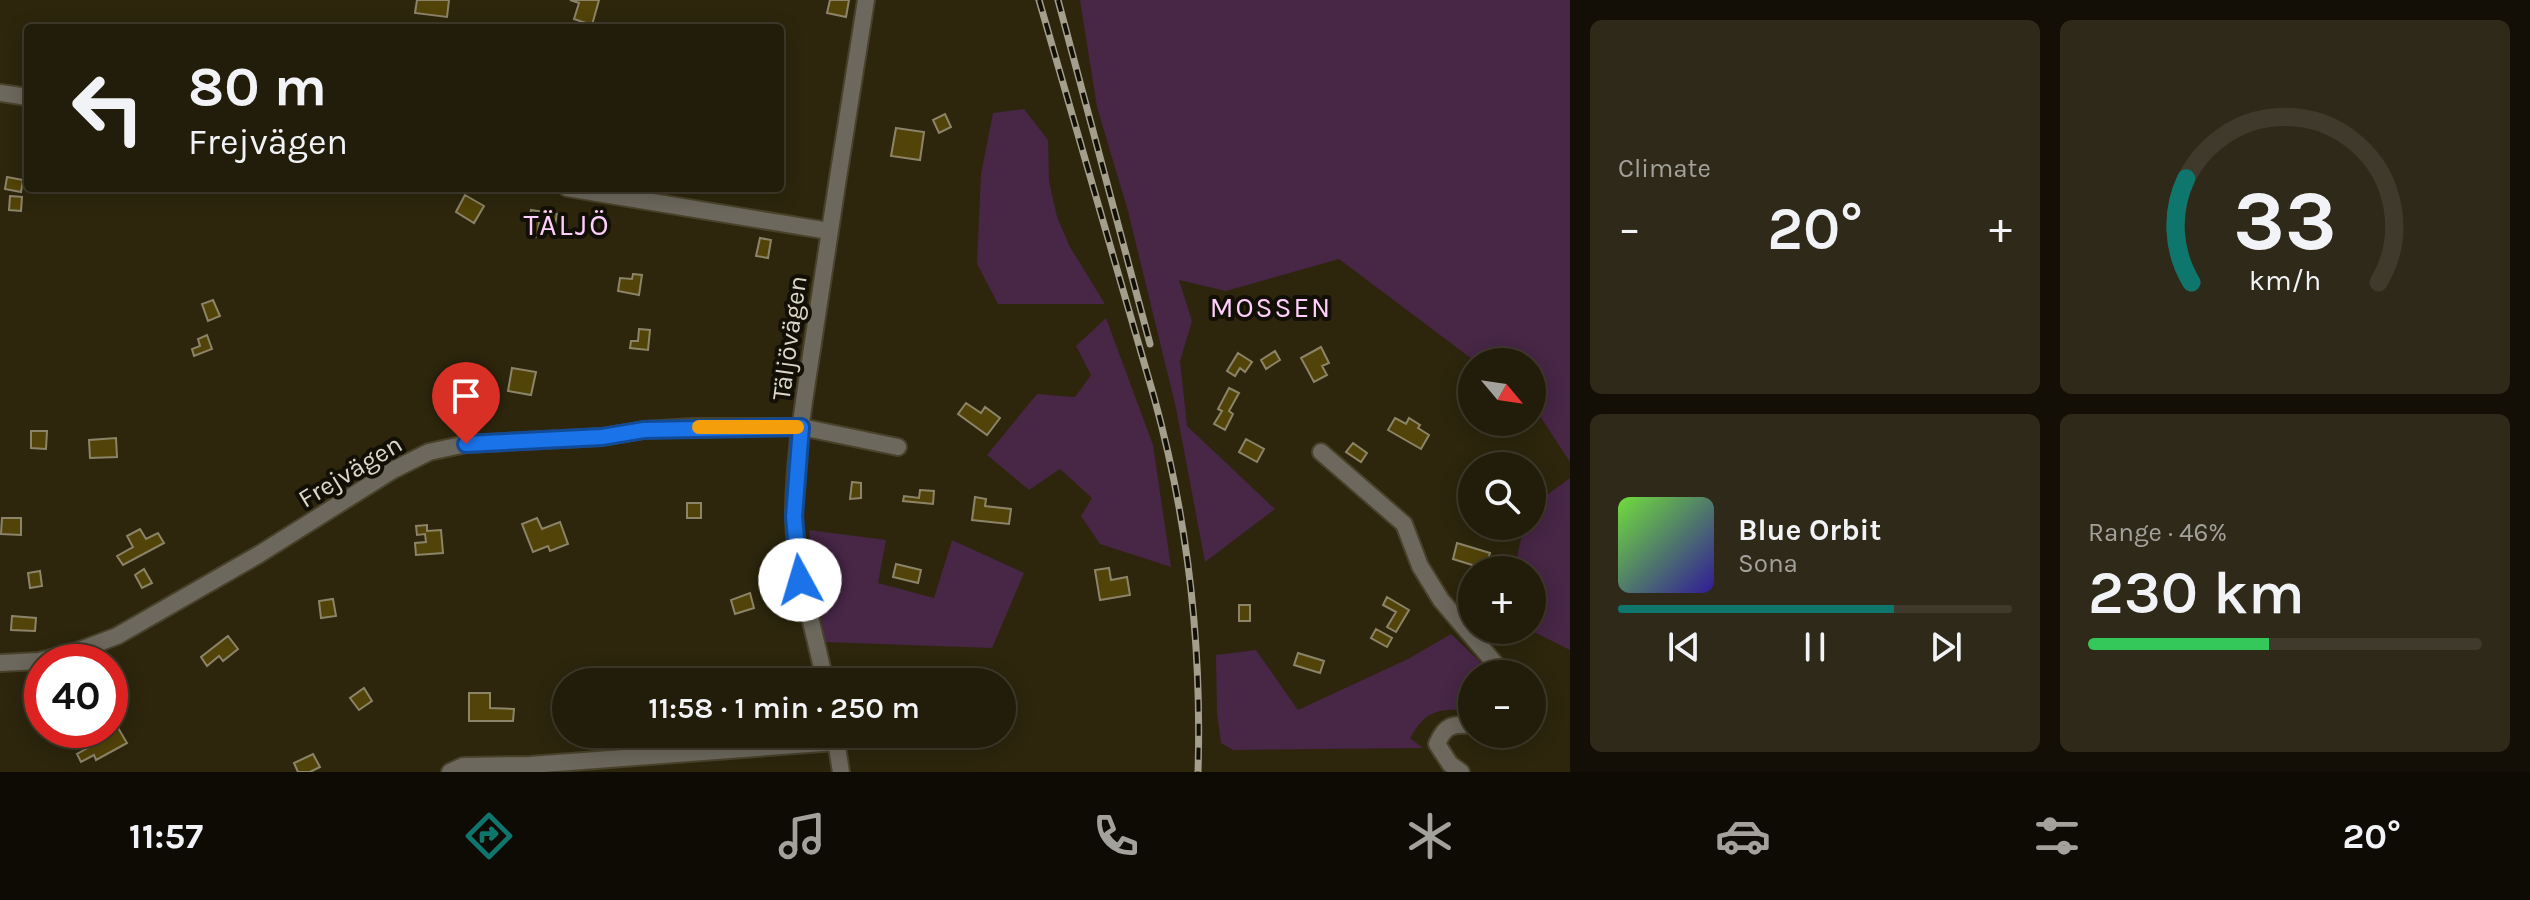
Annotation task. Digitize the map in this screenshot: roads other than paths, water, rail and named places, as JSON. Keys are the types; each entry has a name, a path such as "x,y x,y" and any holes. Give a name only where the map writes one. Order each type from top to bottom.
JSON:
{"street":[{"name":"Täljövägen","path":"822,668 800,580 794,517 801,427 866,0"},
{"path":"0,93 24,96"},
{"path":"591,192 829,231"},
{"name":"Frejvägen","path":"0,663 39,661 88,649 117,636 258,555 393,470 429,452 466,444 602,437 644,430 801,427 898,447"},
{"path":"1321,452 1404,524 1420,566 1441,600 1492,660"},
{"path":"1458,724 1452,724 1443,730 1437,744 1450,764 1461,772"},
{"path":"450,772 463,766 530,765 722,748"},
{"path":"837,748 841,772"}],"railway":[{"path":"1039,0 1154,397 1176,489 1195,630 1198,772"},
{"path":"1058,0 1150,344"}],"district":[{"name":"TÄLJÖ","path":"567,225"},
{"name":"MOSSEN","path":"1271,307"}]}
